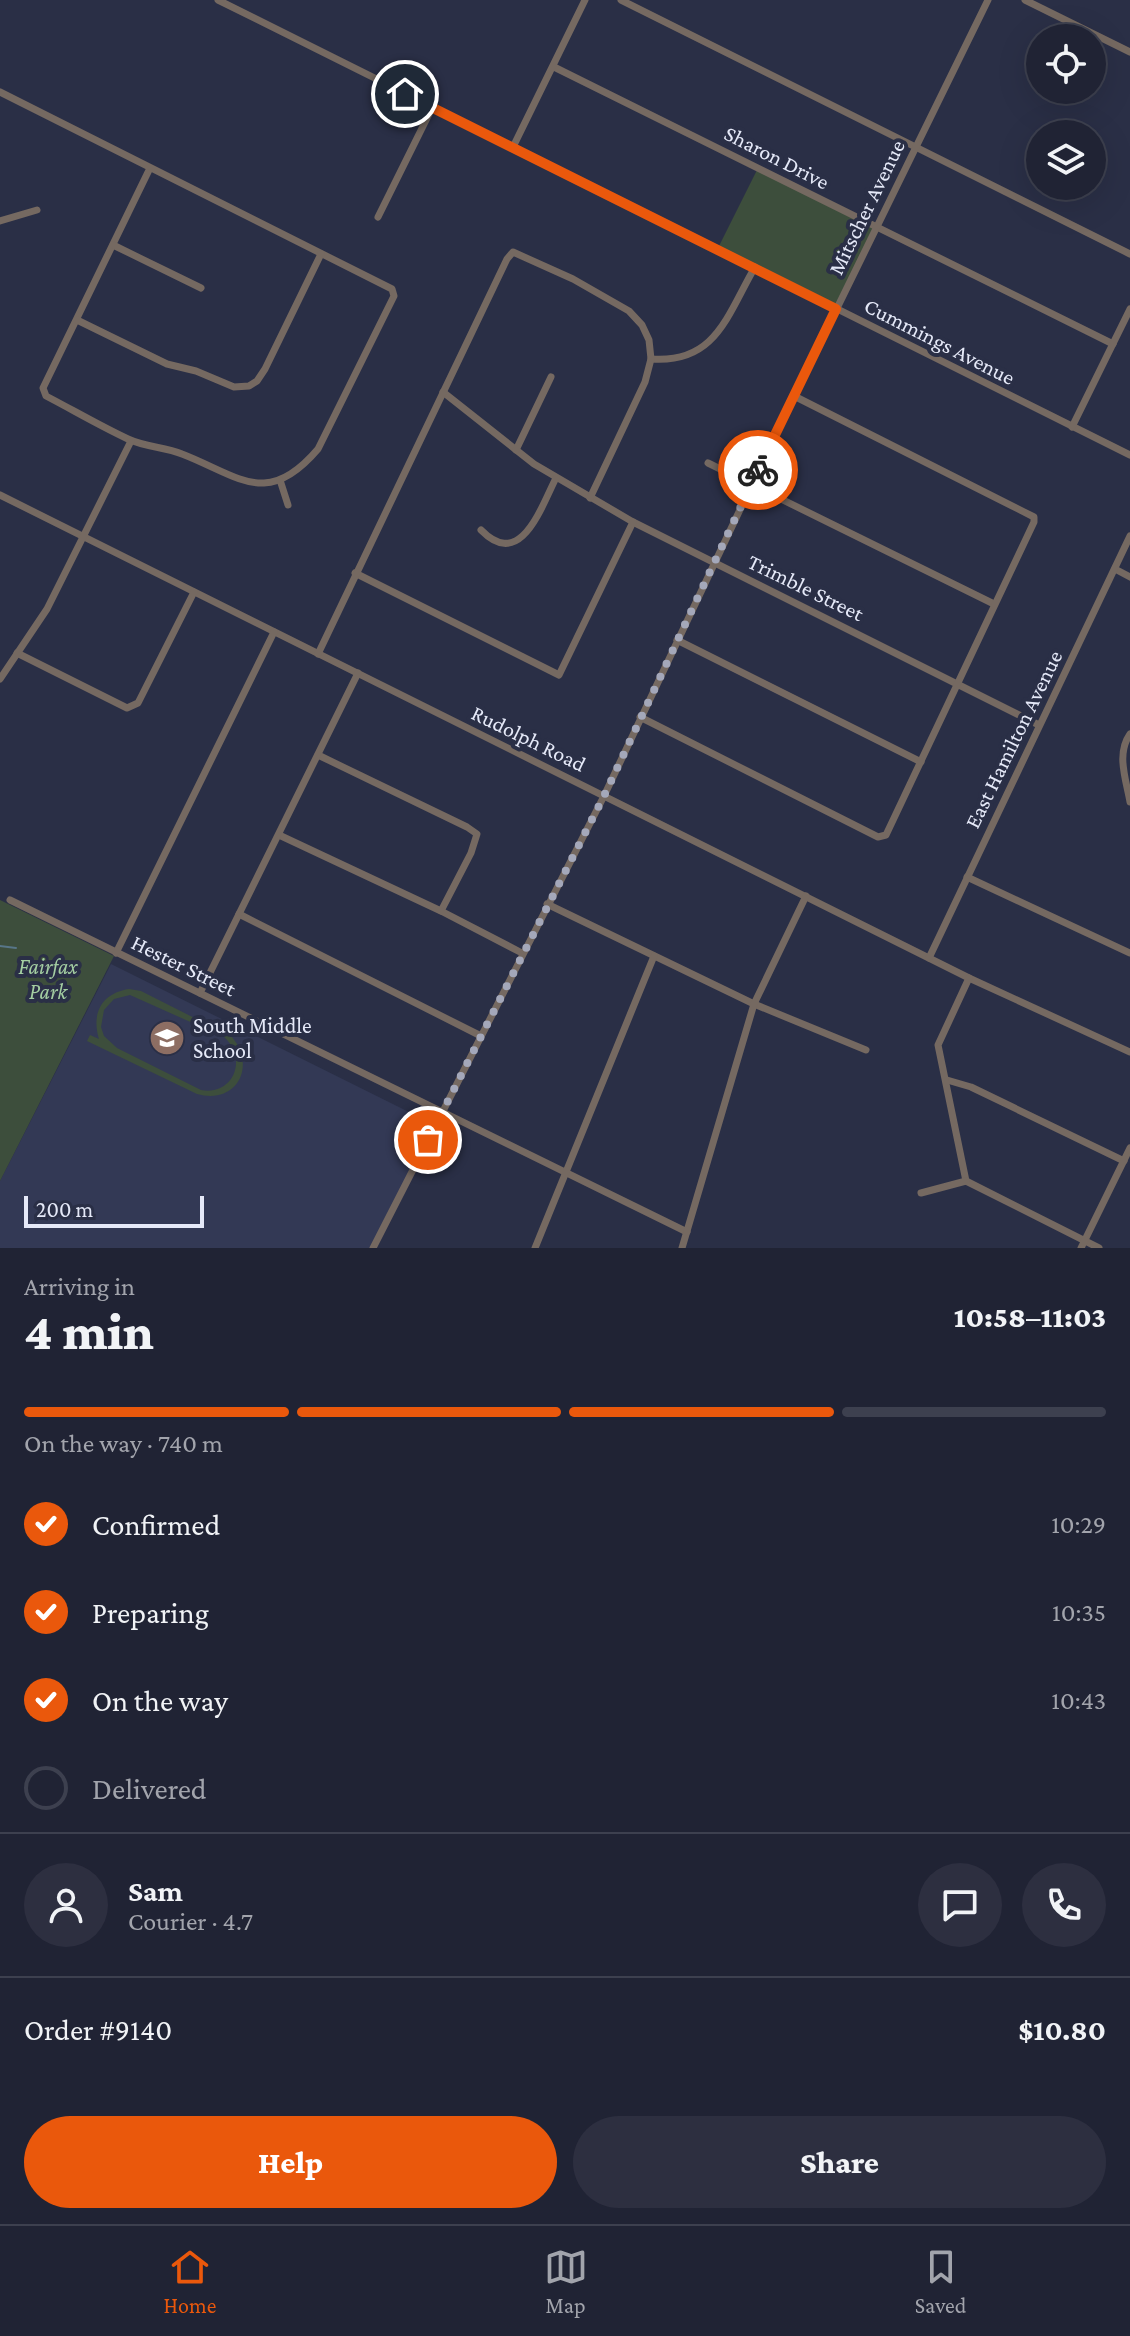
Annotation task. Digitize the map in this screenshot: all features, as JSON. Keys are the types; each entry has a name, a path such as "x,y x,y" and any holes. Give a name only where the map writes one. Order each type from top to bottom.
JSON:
{"street":[{"name":"Cummings Avenue","path":"218,0 1130,455"},
{"path":"513,147 585,0"},
{"path":"621,0 1130,254"},
{"name":"Mitscher Avenue","path":"373,1248 604,796 794,396 988,0"},
{"path":"1025,0 1130,52"},
{"name":"Sharon Drive","path":"554,67 1113,344"},
{"path":"0,92 392,289 394,296 318,449 301,469 280,480 251,484 235,480 181,453 131,441 46,396 43,388 150,168"},
{"path":"378,217 432,108"},
{"path":"0,221 37,210"},
{"path":"113,245 201,288"},
{"path":"318,654 513,252 573,279 629,311 642,325 649,340 651,359 645,382 590,498"},
{"path":"77,320 167,364 196,371 234,387 249,386 265,369 321,254"},
{"path":"651,359 673,361 704,349 717,333 755,267"},
{"path":"1072,427 1130,309"},
{"path":"516,450 551,377"},
{"name":"Trimble Street","path":"443,392 516,450 590,498 1039,725"},
{"path":"640,717 878,837 886,835 1034,517 794,396"},
{"path":"0,679 47,609 131,441"},
{"path":"708,463 994,604"},
{"path":"481,530 497,543 507,544 522,538 556,478"},
{"path":"280,480 288,505"},
{"name":"Rudolph Road","path":"0,495 969,978 1130,1052"},
{"path":"355,573 559,675 633,522"},
{"name":"East Hamilton Avenue","path":"929,958 1130,536"},
{"path":"1115,569 1130,577"},
{"path":"17,653 127,708 133,707 138,703 194,592"},
{"path":"116,953 274,632"},
{"path":"677,640 921,762"},
{"path":"200,993 358,673"},
{"path":"1130,734 1123,746 1122,757 1130,802"},
{"path":"318,755 477,834 471,853 441,911"},
{"path":"279,835 522,953"},
{"path":"967,877 1130,953"},
{"path":"682,1248 754,1004 806,896"},
{"name":"Hester Street","path":"10,900 687,1232"},
{"path":"547,904 754,1004 866,1050"},
{"path":"239,914 481,1036"},
{"path":"535,1248 654,956"},
{"path":"966,1181 938,1045 969,978"},
{"path":"947,1080 971,1087 1124,1161"},
{"path":"1083,1244 1130,1148"},
{"path":"921,1193 966,1181 1083,1244 1099,1248"}],"shaded area":[{"name":"South Middle School","path":"111,964 425,1120 441,1112 373,1248 0,1248 0,1181"}],"green space":[{"path":"758,168 876,227 836,309 718,248"},
{"name":"Fairfax Park","path":"0,900 114,956 0,1181"},
{"path":"120,991 141,991 232,1037 243,1060 242,1071 232,1089 211,1096 197,1094 87,1041 90,1035 99,1039 97,1021 101,1006","holes":["130,995 224,1037 235,1055 234,1074 222,1087 201,1090 117,1048 104,1036 101,1027 104,1010 114,999"]}],"waterway":[{"path":"0,946 16,948"}],"way so far":[{"path":"428,1140 604,796 758,470"}],"place":[{"name":"South Middle School","path":"167,1038"}],"route":[{"path":"405,94 836,309 758,470"}]}
